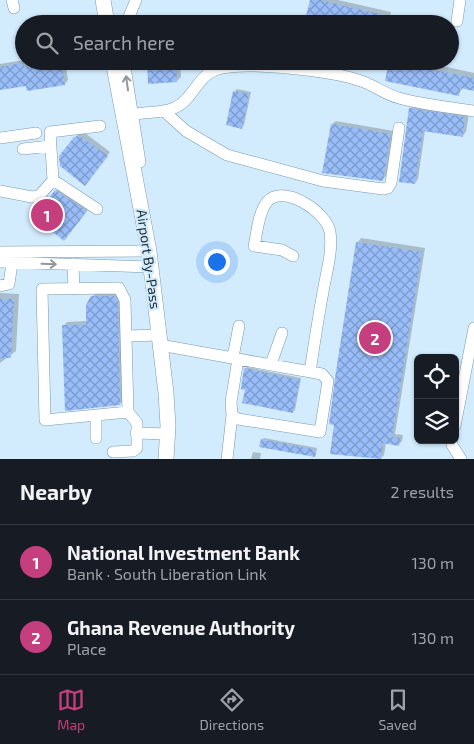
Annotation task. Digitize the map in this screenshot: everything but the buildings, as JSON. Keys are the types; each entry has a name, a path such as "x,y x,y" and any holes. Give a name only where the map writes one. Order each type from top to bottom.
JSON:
{"main road":[{"path":"103,0 106,15"},
{"name":"Airport By-Pass","path":"115,70 127,116 149,251 160,340 168,434 166,459"}],"street":[{"path":"130,15 136,0"},
{"path":"458,15 460,0"},
{"path":"124,70 127,116 164,111 184,102 214,70"},
{"path":"299,70 328,72 362,81 398,98 474,111"},
{"path":"164,111 186,131 227,155 323,181 383,190 388,188 391,183 399,128"},
{"path":"53,180 50,132 100,126"},
{"path":"0,138 36,133"},
{"path":"24,149 50,146"},
{"path":"11,193 35,196 53,180"},
{"path":"53,180 97,209"},
{"path":"293,256 282,250 254,246 267,202 273,198 283,196 300,200 322,216 330,230 330,252 310,372"},
{"path":"0,252 149,251"},
{"path":"0,262 151,267"},
{"path":"0,286 9,284 12,263"},
{"path":"73,264 74,289"},
{"path":"113,452 136,450 136,423 128,412 125,300 119,288 42,289 44,420 128,412"},
{"path":"227,459 232,415 230,402 240,326"},
{"path":"459,405 474,328"},
{"path":"271,364 282,333"},
{"path":"126,336 160,340 236,358 322,374 328,381 324,433 238,419 232,415"},
{"path":"96,416 96,438"},
{"path":"136,433 168,434"},
{"path":"452,444 461,459"}],"place":[{"name":"National Investment Bank","path":"47,215"},
{"name":"Ghana Revenue Authority","path":"375,338"}]}
